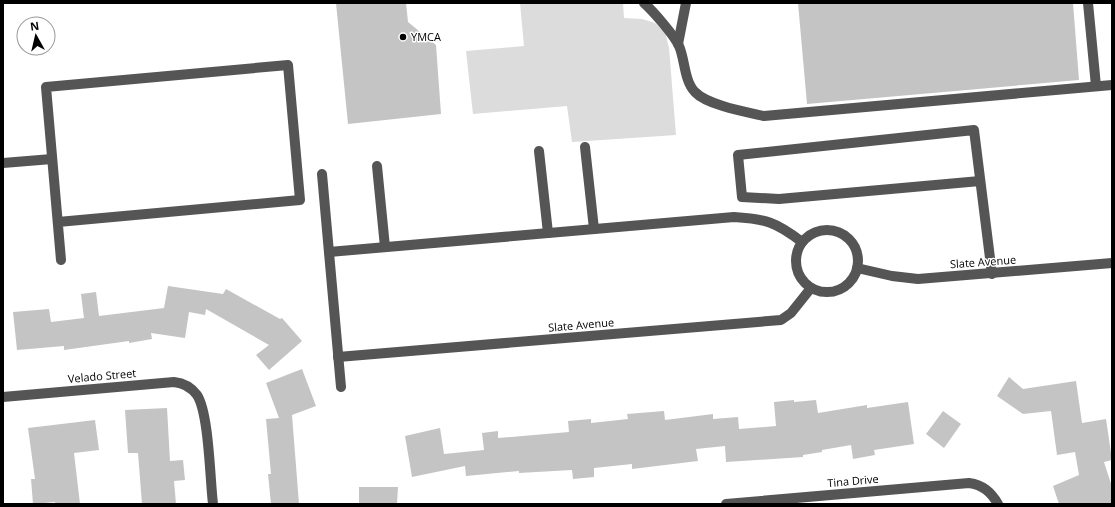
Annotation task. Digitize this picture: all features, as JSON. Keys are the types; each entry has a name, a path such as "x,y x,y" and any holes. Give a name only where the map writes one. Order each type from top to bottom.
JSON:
{"street":[{"path":"644,3 678,44 684,60 687,78 694,92 709,100 735,110 764,116 1112,85"},
{"path":"678,44 686,3"},
{"path":"1088,3 1096,86"},
{"path":"58,222 300,200 288,65 46,87 52,159 58,222 62,260"},
{"path":"980,181 779,199 742,197 738,155 974,130 992,274"},
{"path":"585,147 594,229"},
{"path":"539,151 548,233"},
{"path":"3,163 52,159"},
{"path":"377,166 385,247"},
{"path":"322,174 341,388"},
{"path":"329,252 734,217 770,222 780,226 802,242"},
{"path":"830,229 840,232 849,238 855,247 858,257 858,268 854,277 848,284 839,290 830,292 820,291 811,288 803,281 796,267 797,251 802,242 810,234 819,230 830,229"},
{"name":"Slate Avenue","path":"858,268 892,276 918,279 1112,263"},
{"name":"Slate Avenue","path":"338,357 781,320 791,313 811,288"},
{"name":"Velado Street","path":"3,397 174,382 187,386 198,397 204,413 213,504"},
{"name":"Tina Drive","path":"726,504 969,483 982,486 987,489 998,504"}],"shaded area":[{"path":"520,3 623,3 624,18 642,19 655,23 665,32 669,48 676,135 572,142 567,106 473,114 466,51 524,46"}],"building":[{"path":"336,3 406,3 408,22 436,45 441,114 348,124"},
{"path":"798,3 1073,3 1079,80 807,104"},
{"path":"168,286 223,294 226,289 280,319 282,318 302,341 269,370 256,355 269,345 206,309 205,315 189,312 185,338 151,333 152,339 129,343 129,341 64,350 64,346 17,350 13,312 49,309 51,322 84,318 81,294 96,292 99,316 164,308"},
{"path":"302,369 316,406 292,415 299,504 271,504 268,474 271,474 266,419 279,418 266,383"},
{"path":"1009,377 1023,389 1076,381 1082,423 1106,419 1112,460 1104,462 1112,487 1112,504 1059,504 1053,486 1079,475 1075,452 1057,455 1051,411 1023,414 997,396"},
{"path":"794,400 794,402 816,400 818,413 867,405 867,408 908,402 914,444 874,450 875,455 853,459 851,445 822,450 822,452 803,455 803,457 726,462 725,446 696,449 698,461 632,469 632,464 594,468 594,477 573,479 572,470 519,473 519,471 466,476 465,466 412,477 405,436 440,428 444,454 484,450 482,433 498,431 498,438 569,432 568,421 591,419 591,423 628,419 627,414 664,411 665,420 713,414 713,419 738,417 739,429 776,426 774,402"},
{"path":"167,408 170,461 183,460 185,480 174,481 176,504 142,504 138,453 128,453 125,410"},
{"path":"943,411 961,424 944,448 926,434"},
{"path":"95,420 99,450 74,453 80,504 55,504 55,502 33,504 31,479 35,479 28,428"},
{"path":"359,487 398,487 397,504 359,504"}],"place":[{"name":"YMCA","path":"403,37"}]}
